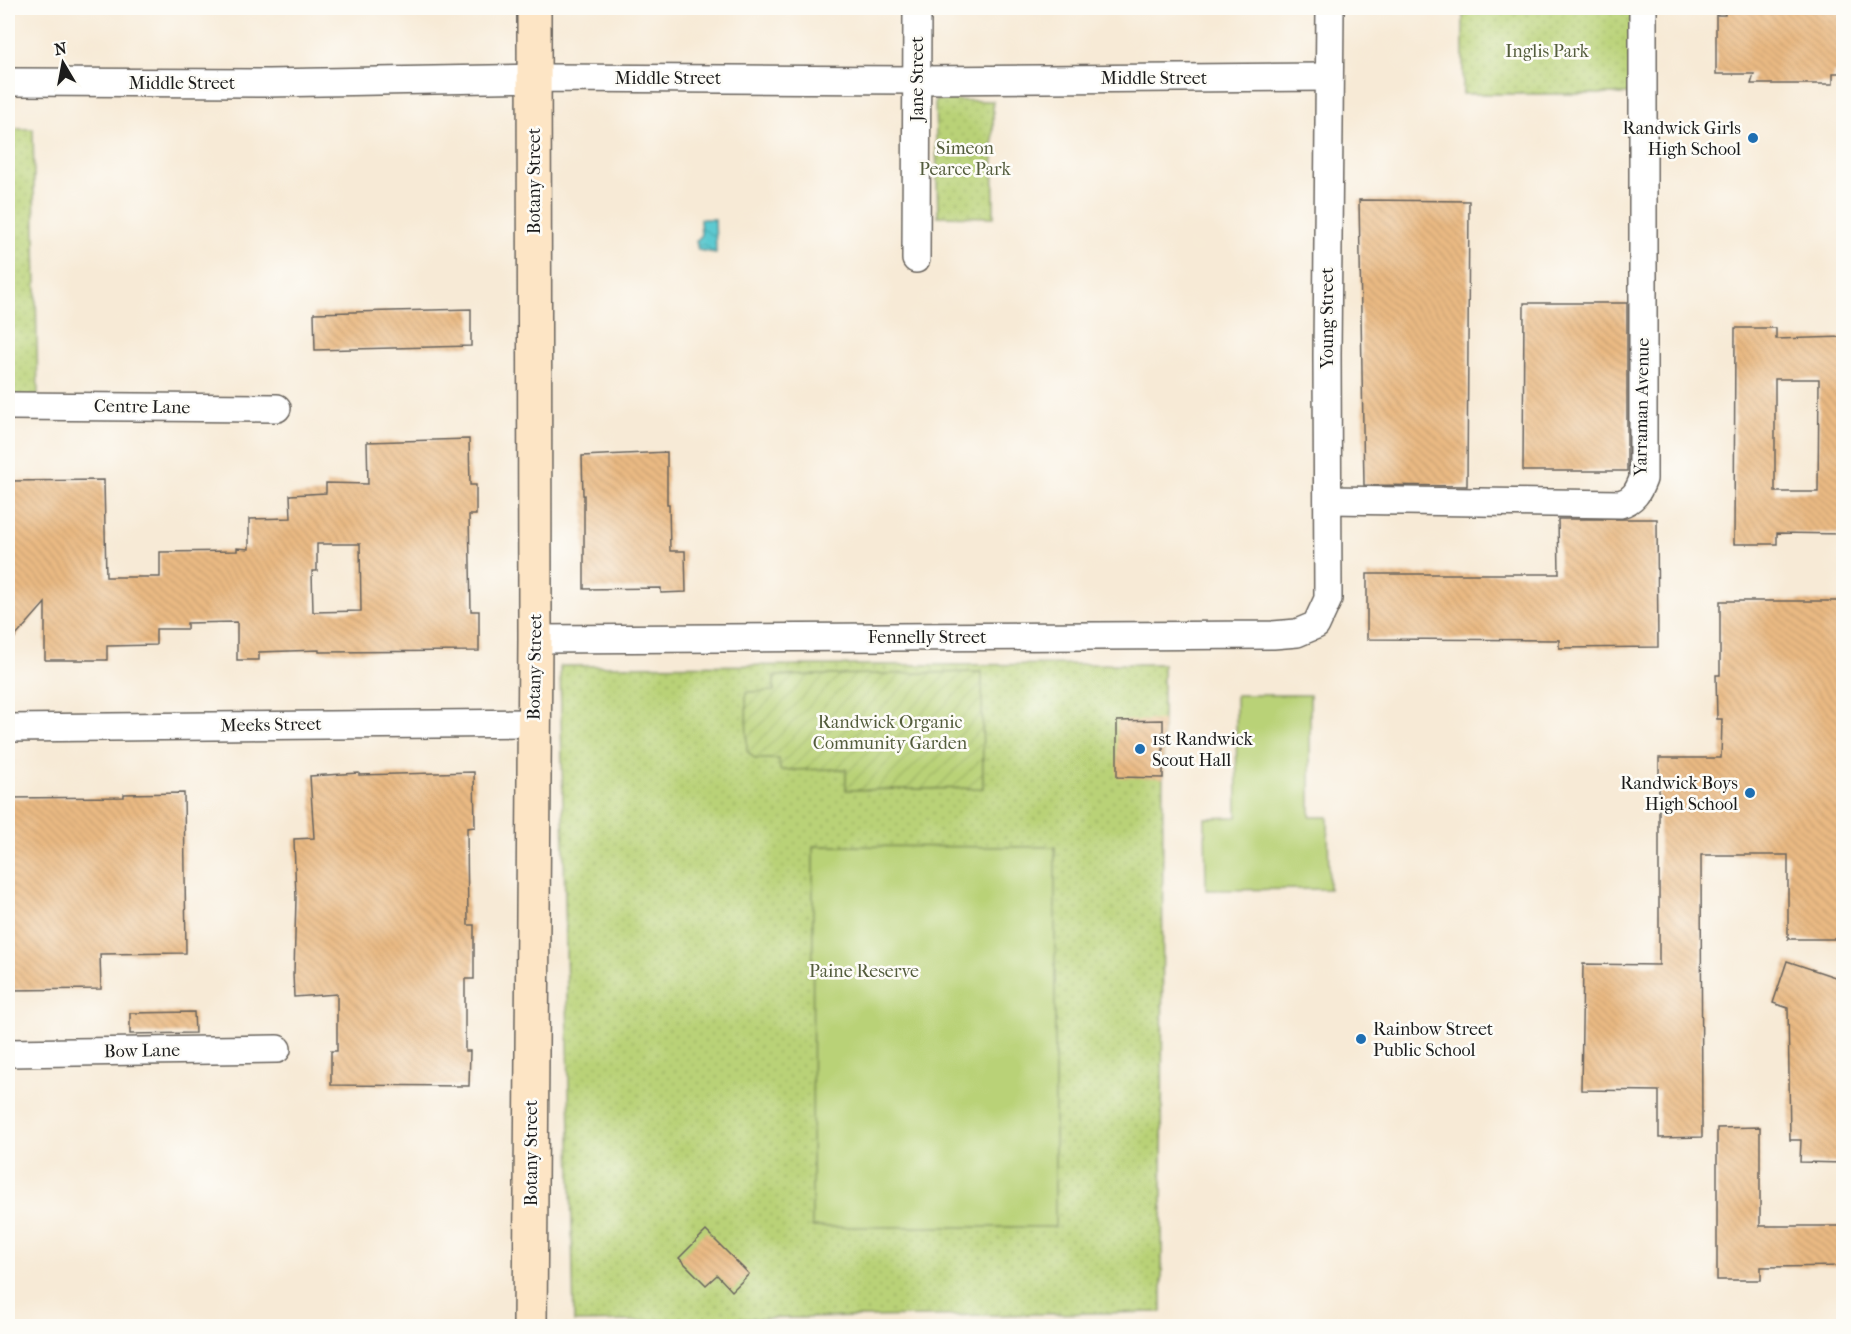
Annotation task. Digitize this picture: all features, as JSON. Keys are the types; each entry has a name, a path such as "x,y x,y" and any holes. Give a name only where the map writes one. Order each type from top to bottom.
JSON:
{"street":[{"name":"Botany Street","path":"530,1326 535,639 534,8"},
{"name":"Jane Street","path":"916,259 917,8"},
{"name":"Young Street","path":"1316,625 1328,599 1330,8"},
{"name":"Yarraman Avenue","path":"1328,500 1620,504 1628,502 1638,493 1642,479 1643,8"},
{"name":"Middle Street","path":"8,82 268,83 534,78 918,80 1329,78"},
{"name":"Centre Lane","path":"8,406 277,408"},
{"name":"Fennelly Street","path":"535,639 1273,635 1298,633 1316,625"},
{"name":"Meeks Street","path":"8,728 534,723"},
{"name":"Bow Lane","path":"8,1053 277,1049"}],"green space":[{"name":"Inglis Park","path":"1463,8 1632,8 1632,94 1463,94"},
{"name":"Simeon Pearce Park","path":"935,100 993,101 994,217 938,216"},
{"path":"8,129 33,129 38,398 8,399"},
{"name":"Paine Reserve","path":"1163,664 1162,1312 574,1322 560,666"},
{"name":"Randwick Organic Community Garden","path":"982,672 983,788 846,790 846,769 780,770 779,759 755,759 747,751 746,692 774,691 774,676"},
{"path":"1236,695 1310,695 1310,817 1328,817 1329,889 1206,890 1205,818 1237,817"},
{"path":"813,846 1055,847 1055,1227 812,1227"}],"water":[{"path":"700,219 715,219 716,253 698,250 696,241 701,236"}],"building":[{"path":"1725,8 1844,8 1844,73 1833,73 1833,84 1751,84 1754,74 1716,74 1716,15 1725,15"},
{"path":"1359,200 1469,201 1467,486 1364,485"},
{"path":"1524,303 1627,303 1627,471 1523,471"},
{"path":"471,309 471,346 315,350 314,313"},
{"path":"1735,328 1776,328 1776,339 1844,337 1844,534 1777,533 1777,544 1734,544","holes":["1775,379 1819,379 1818,492 1775,492"]},
{"path":"469,439 470,485 476,485 476,515 469,515 471,611 479,611 479,651 259,652 259,660 237,660 237,622 187,623 187,629 156,629 156,645 107,646 107,660 45,660 45,603 8,645 8,481 104,480 106,577 160,577 160,552 249,549 249,519 291,518 290,495 326,493 326,483 368,484 367,442","holes":["317,544 360,544 361,611 313,612 312,571 317,571"]},
{"path":"667,452 670,551 685,551 686,592 661,593 661,588 584,589 582,456"},
{"path":"1558,519 1657,519 1658,647 1559,648 1559,640 1367,639 1367,574 1559,574"},
{"path":"1720,601 1844,601 1844,939 1788,939 1788,855 1701,855 1702,1137 1659,1138 1659,1091 1581,1090 1583,964 1659,965 1659,758 1721,758 1722,719 1717,719 1716,675 1720,675"},
{"name":"1st Randwick Scout Hall","path":"1163,720 1163,778 1117,777 1117,721"},
{"path":"474,772 475,827 467,828 468,925 474,925 474,979 465,979 465,1051 470,1051 469,1086 331,1085 331,1051 337,1051 337,994 294,997 296,898 294,839 314,838 310,776 359,773 359,775"},
{"path":"184,793 186,953 100,954 101,989 8,990 8,798 124,797 124,794"},
{"path":"1787,961 1844,980 1844,1163 1800,1162 1801,1140 1790,1140 1788,1008 1773,1003"},
{"path":"194,1012 195,1033 130,1034 130,1013"},
{"path":"1760,1127 1760,1226 1844,1226 1844,1266 1761,1267 1761,1280 1717,1280 1717,1128"},
{"path":"706,1231 749,1274 732,1291 717,1275 706,1285 679,1258"}],"place":[{"name":"Randwick Girls High School","path":"1753,138"},
{"name":"1st Randwick Scout Hall","path":"1140,749"},
{"name":"Randwick Boys High School","path":"1750,793"},
{"name":"Rainbow Street Public School","path":"1361,1039"}]}
